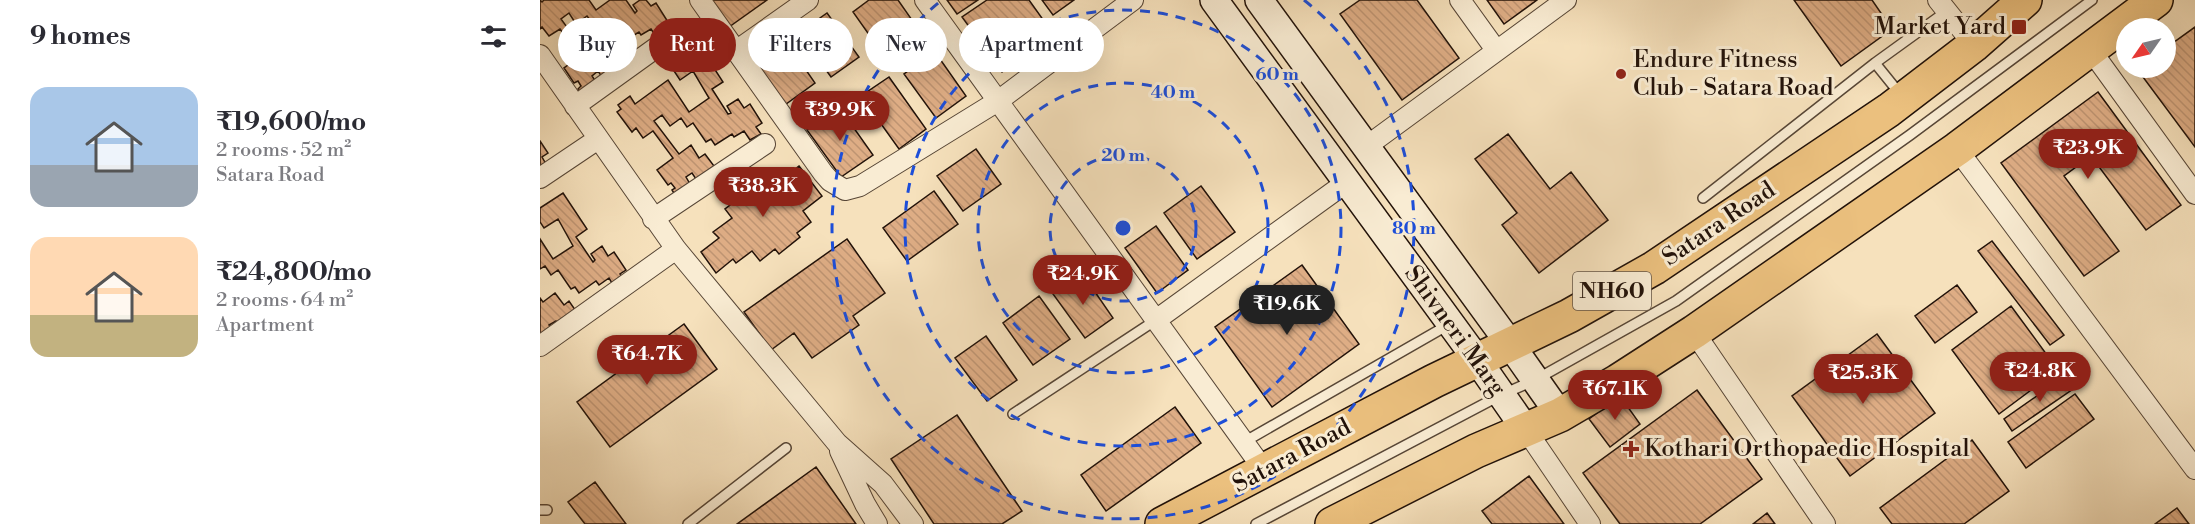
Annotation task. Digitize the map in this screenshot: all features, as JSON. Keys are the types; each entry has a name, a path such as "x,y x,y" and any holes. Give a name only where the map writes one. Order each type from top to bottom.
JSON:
{"highway":[{"name":"Satara Road","path":"1162,524 1434,381 1569,316 1654,268 1904,99 1974,45 2025,0"},
{"path":"1332,524 1366,512 1476,451 1560,415 1618,381 1694,332 1957,149 2156,0"}],"main road":[{"name":"Shivneri Marg","path":"1214,0 1526,430"},
{"name":"Shivneri Marg","path":"1260,0 1560,415"}],"street":[{"path":"700,0 713,18"},
{"path":"808,0 736,51 823,173 830,181 845,190 860,186 998,101 1134,0"},
{"path":"925,0 1264,470"},
{"path":"1460,0 1497,50"},
{"path":"1367,146 1566,0"},
{"path":"1942,5 1974,45"},
{"path":"2090,49 2192,185"},
{"path":"575,106 649,53"},
{"path":"540,55 676,249 837,443 883,484 914,524"},
{"path":"540,177 598,139"},
{"path":"653,219 765,144"},
{"path":"1957,149 2195,470"},
{"path":"1156,320 1347,182"},
{"path":"540,345 676,249"},
{"path":"1694,332 1825,524"},
{"path":"1526,430 1590,524"},
{"path":"837,443 865,504 878,524"}],"lane":[{"path":"1257,524 1501,395 1535,380 1676,301 1910,135 2092,0"},
{"path":"1703,198 1875,63 1942,5"},
{"path":"1875,63 1904,99"},
{"path":"1013,414 1156,320"},
{"path":"1244,442 1450,324"},
{"path":"688,524 786,448"}],"building":[{"path":"540,0 542,2 544,0 589,0 596,10 610,0 626,0 635,13 637,11 633,5 640,0 646,0 651,6 656,3 665,18 649,18 649,30 641,35 639,32 637,33 637,18 589,18 587,16 572,18 569,13 558,18 558,30 549,36 542,27 540,29"},
{"path":"709,0 767,0 736,22 736,18 722,18"},
{"path":"869,0 898,0 911,18 865,18 865,29 853,12"},
{"path":"947,0 978,0 957,14"},
{"path":"987,0 1029,0 1042,18 963,18"},
{"path":"1042,0 1074,0 1053,15"},
{"path":"1360,0 1417,0 1459,58 1402,100 1340,14"},
{"path":"1487,0 1537,0 1504,24"},
{"path":"1794,0 1872,0 1892,29 1841,66"},
{"path":"827,13 831,18 820,18"},
{"path":"2195,27 2195,147 2144,78 2176,78 2176,41"},
{"path":"853,49 859,57 853,61"},
{"path":"947,69 966,96 936,118 904,74 907,72 947,72"},
{"path":"567,72 597,72 592,76 596,82 581,93 578,89 581,86 578,81 574,83"},
{"path":"599,72 609,72 602,77"},
{"path":"675,72 692,72 680,80"},
{"path":"694,72 717,72 723,82 712,89 728,114 731,113 727,106 738,99 744,108 750,104 762,123 756,127 761,134 750,140 744,131 734,137 732,134 715,145 711,139 706,142 693,123 687,127 681,118 670,126 662,115 654,121 679,154 691,145 699,158 705,154 714,166 696,179 692,173 686,177 690,184 675,195 672,190 675,188 671,183 668,185 657,170 673,158 653,131 643,138 636,128 632,132 617,112 621,109 618,105 630,96 635,104 668,80 689,112 709,98"},
{"path":"757,72 807,72 815,83 782,107"},
{"path":"827,72 838,72 831,77"},
{"path":"889,77 926,129 899,149 861,96"},
{"path":"2098,92 2181,205 2146,230 2091,156 2064,176 2119,251 2084,276 2001,163"},
{"path":"839,107 873,155 841,177 807,130"},
{"path":"1508,134 1550,189 1571,172 1608,220 1539,273 1502,225 1517,213 1475,159"},
{"path":"540,141 548,153 542,157 546,164 540,168"},
{"path":"976,149 1001,184 963,211 937,176"},
{"path":"799,166 822,196 803,211 811,222 797,233 800,237 779,254 775,249 760,261 752,251 736,263 733,259 716,273 701,252 719,238 713,232 732,218 725,209 738,199 733,193 758,173 764,180 775,172 781,180"},
{"path":"1201,186 1235,232 1197,259 1164,213"},
{"path":"934,191 958,224 907,261 883,228"},
{"path":"563,193 587,229 576,237 593,262 595,260 591,254 602,246 608,256 614,252 626,270 620,274 625,281 615,288 609,278 599,285 596,281 579,293 575,287 571,289 558,270 551,275 545,266 540,269 540,239 553,259 573,246 558,219 544,228 540,222 540,208"},
{"path":"1156,226 1188,270 1157,293 1125,248"},
{"path":"847,239 885,293 853,316 859,325 812,358 794,333 771,350 744,312"},
{"path":"1992,241 2064,335 2050,345 1978,251"},
{"path":"1302,265 1359,344 1272,407 1215,327"},
{"path":"1082,273 1113,318 1085,338 1053,294"},
{"path":"1957,285 1977,312 1935,343 1915,316"},
{"path":"555,293 564,305 569,301 578,314 560,327 556,321 549,325 554,331 540,342 540,298 543,302"},
{"path":"1039,296 1070,339 1033,365 1003,323"},
{"path":"2011,306 2058,370 1999,414 1952,350"},
{"path":"684,324 717,369 610,447 577,402"},
{"path":"1877,334 1935,413 1850,476 1792,396"},
{"path":"986,336 1017,380 987,401 955,358"},
{"path":"2068,374 2076,387 2012,431 2004,419"},
{"path":"1697,390 1762,479 1700,524 1620,524 1583,473"},
{"path":"2075,394 2094,419 2026,468 2008,442"},
{"path":"1620,396 1640,424 1610,447 1589,419"},
{"path":"1175,407 1201,443 1106,511 1081,475"},
{"path":"957,415 1022,511 1002,524 934,524 891,459"},
{"path":"1972,440 2009,491 1964,524 1892,524 1880,508"},
{"path":"816,467 856,524 737,524"},
{"path":"1529,476 1564,524 1492,524 1482,511"},
{"path":"595,482 626,524 585,524 568,502"},
{"path":"2177,508 2189,524 2155,524"},
{"path":"1767,513 1775,524 1753,524"}],"place":[{"name":"Market Yard","path":"2019,27"},
{"name":"Endure Fitness Club - Satara Road","path":"1621,74"},
{"name":"Kothari Orthopaedic Hospital","path":"1631,449"}]}
